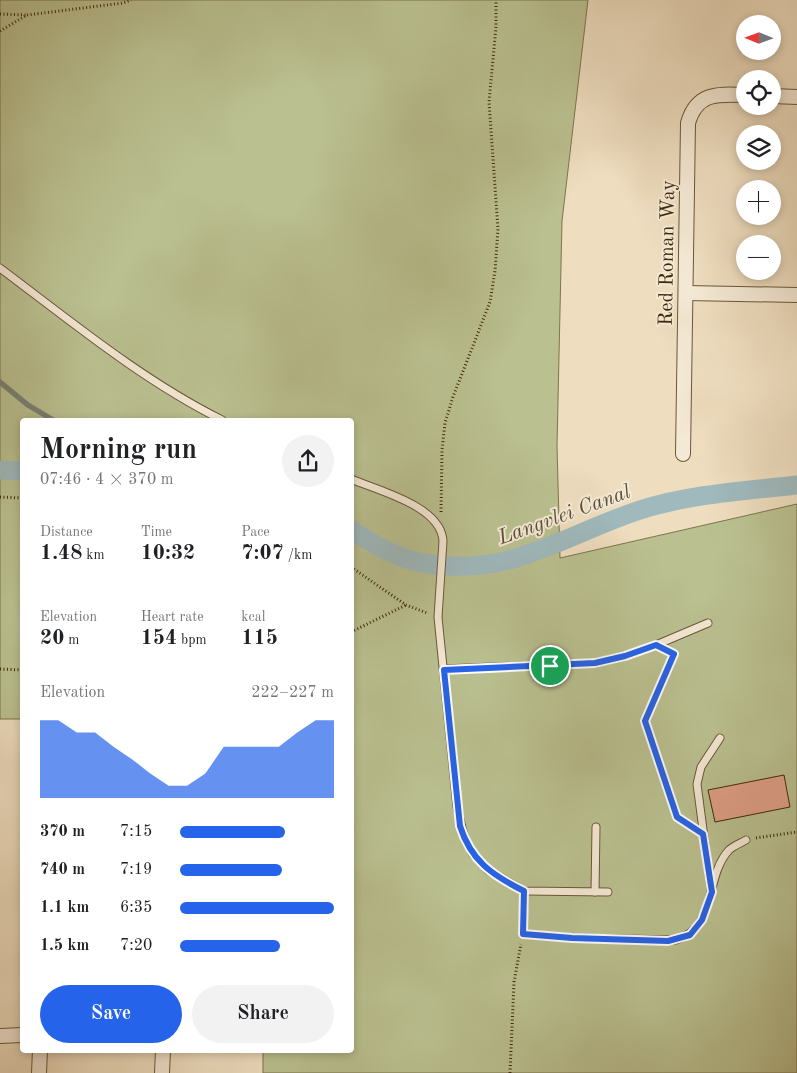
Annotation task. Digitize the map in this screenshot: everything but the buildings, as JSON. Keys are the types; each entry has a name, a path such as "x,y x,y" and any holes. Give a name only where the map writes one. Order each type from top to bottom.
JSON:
{"street":[{"name":"Red Roman Way","path":"683,454 688,123 696,107 707,97 718,94 736,95"},
{"path":"781,96 797,96"},
{"path":"686,293 797,296"},
{"path":"0,1036 20,1036"},
{"path":"39,1073 40,1053"},
{"path":"162,1073 163,1053"}],"lane":[{"path":"0,268 129,364 197,408 218,418"},
{"path":"354,480 420,509 434,519 441,530 442,550 438,617 457,807 465,840 473,854 488,870 524,891 608,892"},
{"path":"444,670 595,663 625,656 708,623"},
{"path":"712,892 697,798 698,777 708,754 720,738"},
{"path":"595,892 596,827"},
{"path":"524,891 523,934 572,938 676,940 690,935 695,930 704,914 723,860 730,849 746,840"}],"path":[{"path":"0,14 27,15 84,9 124,3 131,0"},
{"path":"441,530 442,450 445,423 453,397 490,302 495,272 498,229 489,102 496,27 496,0"},
{"path":"0,31 27,15"},
{"path":"0,497 20,498"},
{"path":"354,569 406,606 438,617"},
{"path":"354,631 406,606"},
{"path":"656,645 674,654 645,721 677,817 703,834"},
{"path":"0,668 20,670"},
{"path":"746,840 797,832"},
{"path":"510,1073 514,982 523,934"}],"green space":[{"path":"0,0 588,0 562,221 557,446 560,558 797,504 797,1073 263,1073 263,1053 354,1053 354,418 20,418 20,719 0,719"}],"waterway":[{"path":"0,382 28,405 50,418"},
{"name":"Langvlei Canal","path":"0,470 20,471"},
{"name":"Langvlei Canal","path":"354,532 383,549 422,563 453,566 484,565 529,554 640,510 678,500 797,485"}],"route":[{"path":"656,645 674,654 645,721 677,817 703,834 712,892 702,920 690,935 668,941 572,938 523,934 524,891 488,870 473,854 465,840 460,826 457,807 444,670 550,666 595,663 625,656 656,645"}]}
